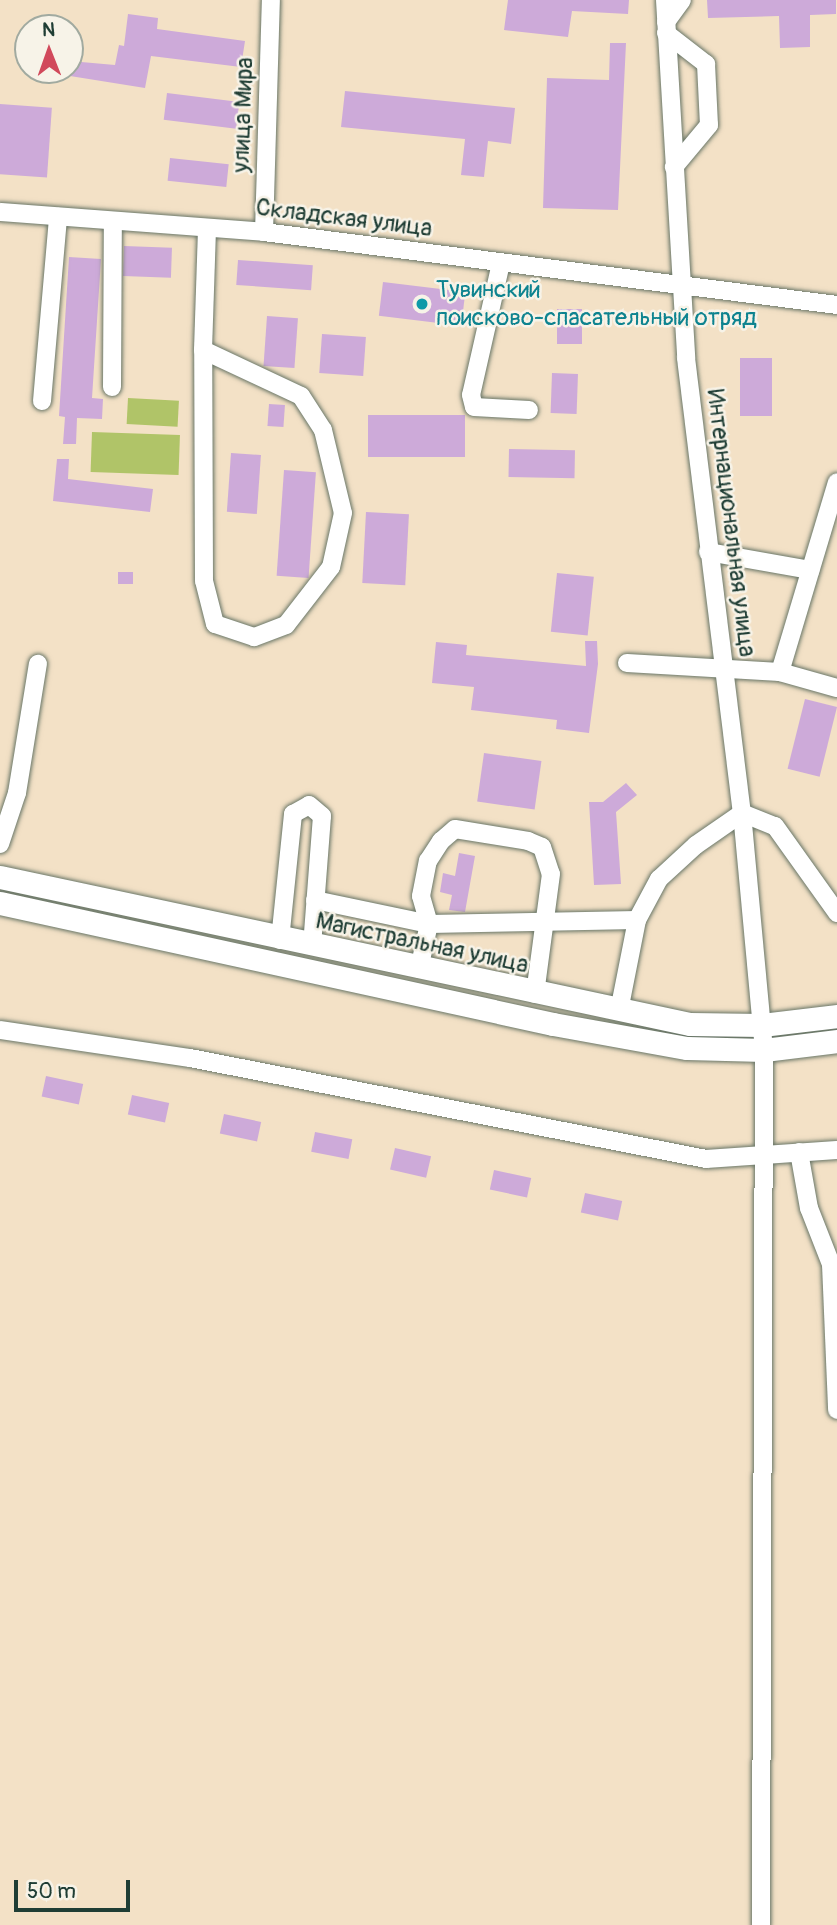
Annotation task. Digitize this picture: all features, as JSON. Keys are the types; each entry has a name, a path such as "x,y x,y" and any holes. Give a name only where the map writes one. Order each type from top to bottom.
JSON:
{"main road":[{"name":"Магистральная улица","path":"0,877 280,940 690,1024 762,1025 837,1016"},
{"name":"Магистральная улица","path":"0,904 553,1024 687,1048 764,1050 837,1041"}],"street":[{"name":"улица Мира","path":"264,232 271,0"},
{"name":"Интернациональная улица","path":"665,0 680,286 708,552 742,813 764,1050 761,1925"},
{"path":"674,167 709,125 706,64 666,27 682,0"},
{"name":"Складская улица","path":"0,212 264,232 837,305"},
{"path":"43,401 58,217"},
{"path":"112,387 113,221"},
{"path":"203,350 301,396 323,430 343,513 331,567 286,625 254,637 215,624 204,580 203,350 207,228"},
{"path":"501,262 471,395 474,407 529,410"},
{"path":"780,672 837,482"},
{"path":"708,552 810,570"},
{"path":"627,663 780,672 837,688"},
{"path":"0,844 17,793 38,664"},
{"path":"280,940 293,814 303,805 314,807 322,816 312,946"},
{"path":"619,1011 637,920 659,879 696,845 742,813 775,827 837,913"},
{"path":"419,969 429,924 421,896 428,861 455,829 528,841 542,847 551,874 536,994"},
{"path":"315,900 429,924 637,920"},
{"path":"0,1030 204,1061 706,1159 837,1150"},
{"path":"799,1153 808,1208 831,1264 837,1410"}],"green space":[{"path":"128,398 179,401 178,427 127,424"},
{"path":"92,432 180,435 179,475 91,472"}],"building":[{"path":"508,0 629,0 628,14 572,11 568,37 504,30"},
{"path":"707,0 836,0 836,14 810,15 810,47 780,48 779,16 708,18"},
{"path":"128,14 158,18 157,29 245,41 241,67 151,56 145,88 84,78 84,62 115,65 119,45 124,46"},
{"path":"610,43 626,43 618,210 543,208 547,78 609,80"},
{"path":"345,91 515,108 511,144 488,141 484,177 461,175 465,139 341,127"},
{"path":"167,93 239,102 236,129 164,120"},
{"path":"0,104 52,108 47,177 0,174"},
{"path":"170,158 229,164 226,187 168,181"},
{"path":"124,246 172,248 171,278 123,276"},
{"path":"69,257 101,259 92,398 103,399 102,419 77,418 76,444 63,444 65,417 59,416"},
{"path":"238,260 313,265 311,290 236,285"},
{"name":"Тувинский поисково-спасательный отряд","path":"383,282 465,292 461,326 379,316"},
{"path":"557,309 582,309 582,344 557,344"},
{"path":"267,316 298,318 294,368 264,366"},
{"path":"322,334 366,337 363,376 319,373"},
{"path":"740,358 772,358 772,416 740,416"},
{"path":"552,373 578,374 577,414 551,413"},
{"path":"269,404 285,405 283,427 267,426"},
{"path":"368,415 465,415 465,457 368,457"},
{"path":"509,449 575,450 575,478 509,477"},
{"path":"231,453 261,455 257,514 227,512"},
{"path":"57,459 69,459 68,479 153,489 150,512 53,501"},
{"path":"284,470 316,472 309,578 277,576"},
{"path":"366,512 409,514 405,585 362,583"},
{"path":"118,572 133,572 133,584 118,584"},
{"path":"557,573 594,577 588,636 551,632"},
{"path":"585,641 597,641 598,664 589,733 556,729 557,720 471,710 474,687 432,683 436,642 467,645 466,655 586,666"},
{"path":"805,699 837,707 820,777 788,769"},
{"path":"484,753 541,761 535,810 477,802"},
{"path":"626,783 637,795 616,812 621,884 594,885 589,802 603,802"},
{"path":"459,853 475,856 465,912 449,910 452,895 440,892 443,873 455,876"},
{"path":"46,1076 83,1084 79,1104 42,1097"},
{"path":"132,1095 169,1103 165,1122 128,1115"},
{"path":"224,1114 261,1122 257,1141 220,1134"},
{"path":"315,1132 352,1139 348,1159 311,1152"},
{"path":"395,1148 431,1156 426,1178 390,1169"},
{"path":"494,1170 531,1178 527,1197 490,1190"},
{"path":"585,1193 622,1201 618,1220 581,1213"}],"place":[{"name":"Тувинский поисково-спасательный отряд","path":"422,304"}]}
